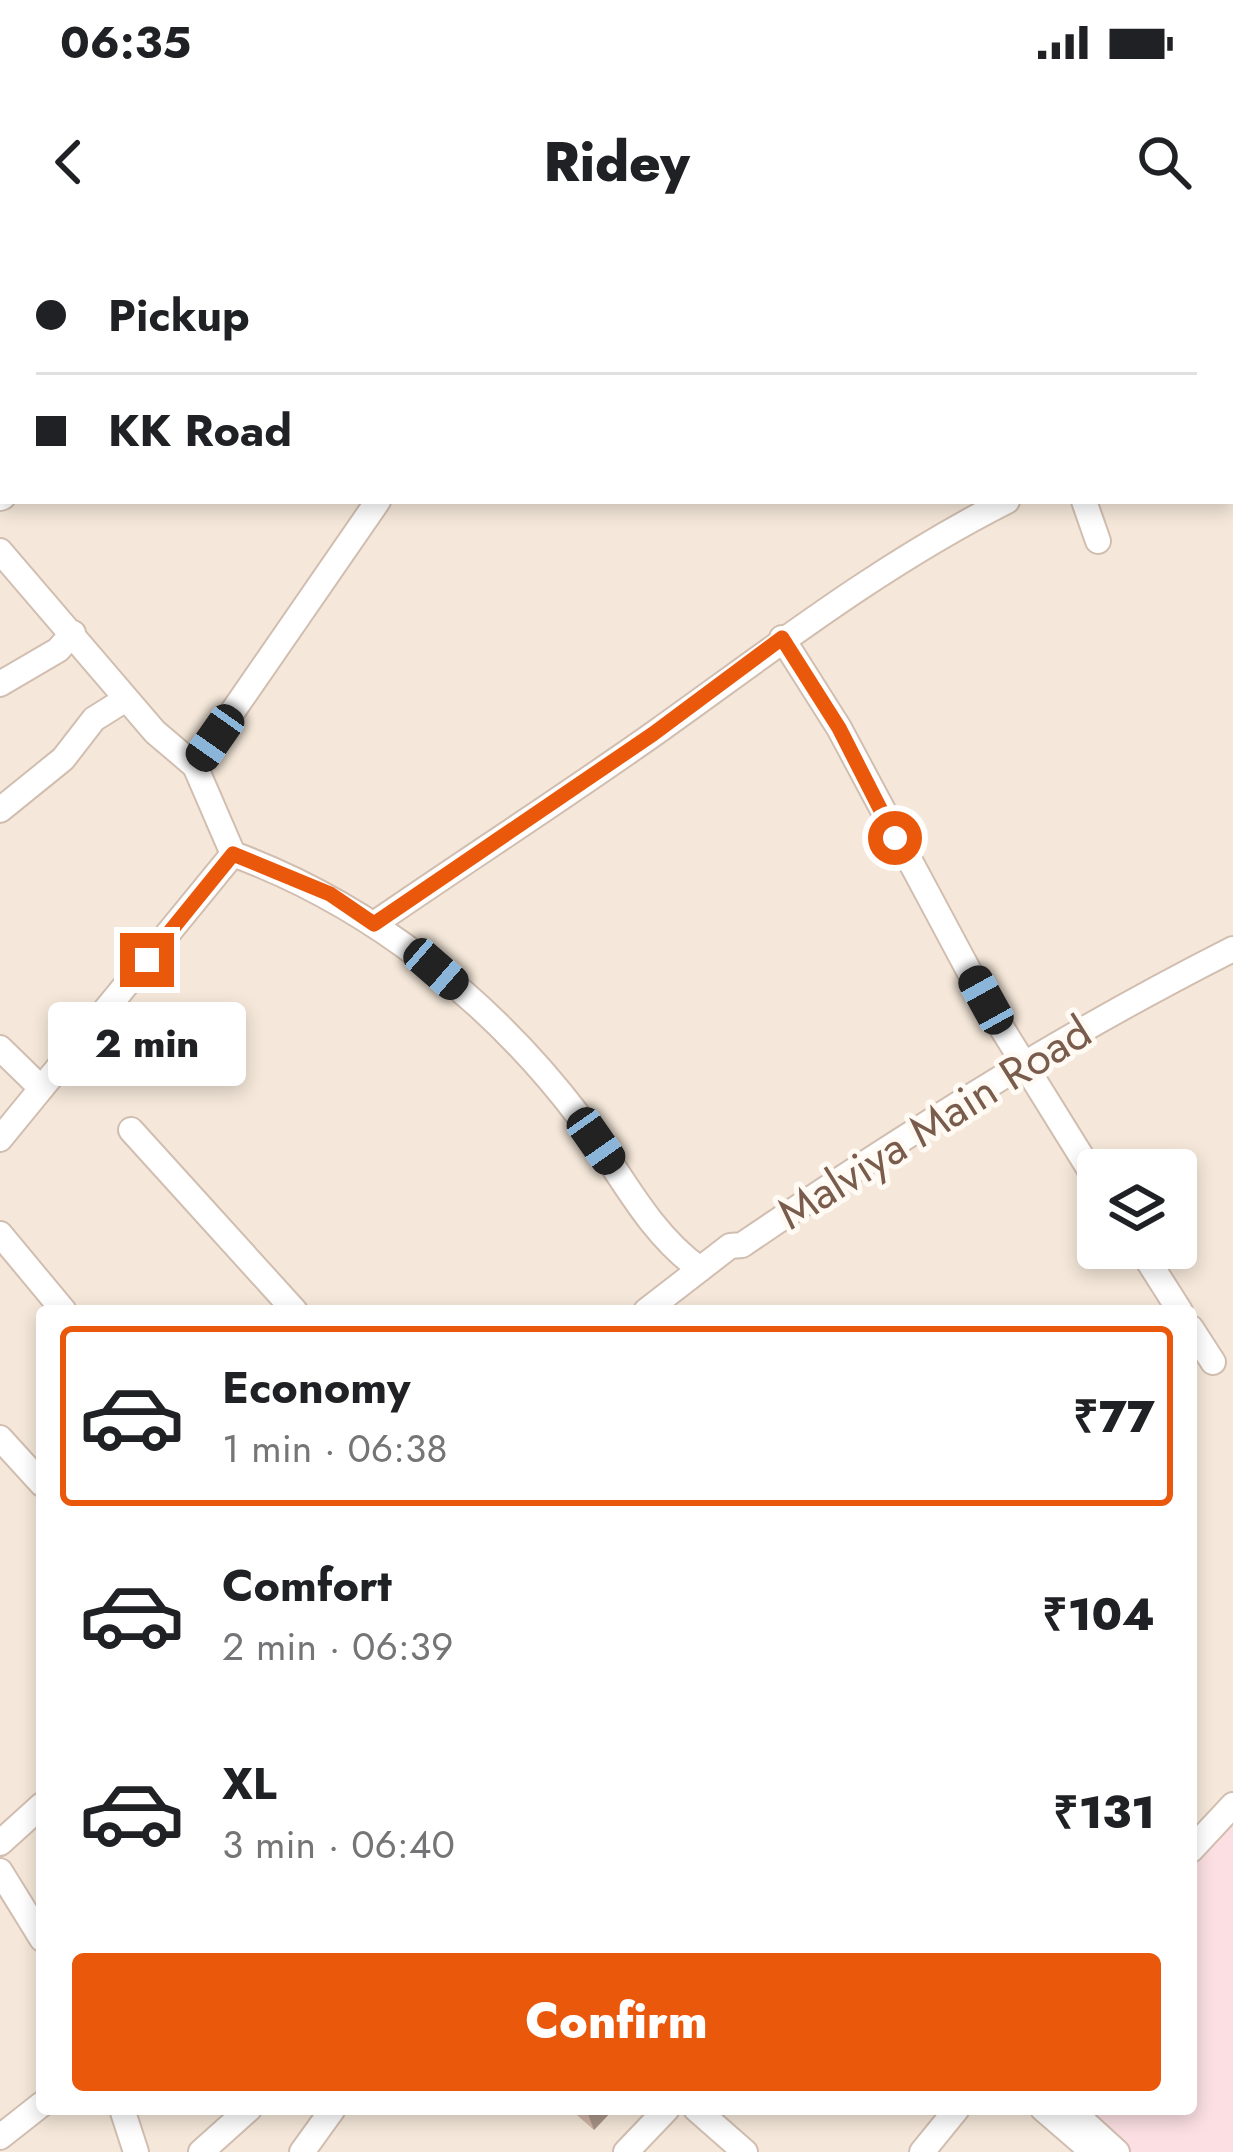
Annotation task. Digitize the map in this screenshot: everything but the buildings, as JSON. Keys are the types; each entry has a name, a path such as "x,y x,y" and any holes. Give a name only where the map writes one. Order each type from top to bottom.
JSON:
{"street":[{"path":"195,766 376,504"},
{"path":"374,924 653,734 782,638 886,569 1002,504"},
{"path":"1085,504 1098,541"},
{"path":"0,551 126,700 182,760 195,766 233,854 330,894 459,989 578,1114 672,1250 700,1269"},
{"path":"0,684 58,650 73,633"},
{"path":"782,638 839,728 906,859 1078,1149"},
{"path":"4,801 63,759 94,719 126,700"},
{"path":"0,1138 233,854"},
{"path":"1021,1055 1233,935"},
{"name":"Malviya Main Road","path":"654,1305 730,1246 733,1235 1021,1055 1233,949"},
{"path":"0,1048 40,1087"},
{"path":"131,1130 290,1305"},
{"path":"0,1234 59,1305"},
{"path":"1153,1269 1176,1305"},
{"path":"1197,1337 1213,1362"},
{"path":"0,1438 36,1477"},
{"path":"1197,1844 1233,1805"},
{"path":"0,1843 36,1810"},
{"path":"0,1870 36,1929"},
{"path":"0,2137 36,2109"},
{"path":"202,2152 242,2115"},
{"path":"302,2152 322,2115"},
{"path":"626,2152 661,2115"},
{"path":"703,2115 745,2152"},
{"path":"922,2152 952,2115"},
{"path":"1050,2115 1093,2152"},
{"path":"1077,2115 1118,2152"}],"shaded area":[{"path":"0,504 1233,504 1233,2152 0,2152"},
{"path":"1233,1815 1233,2152 1132,2152 1095,2115 1197,2115 1197,1854"}],"route":[{"path":"147,960 233,854 330,894 374,924 653,734 782,638 839,728 895,838"}]}
